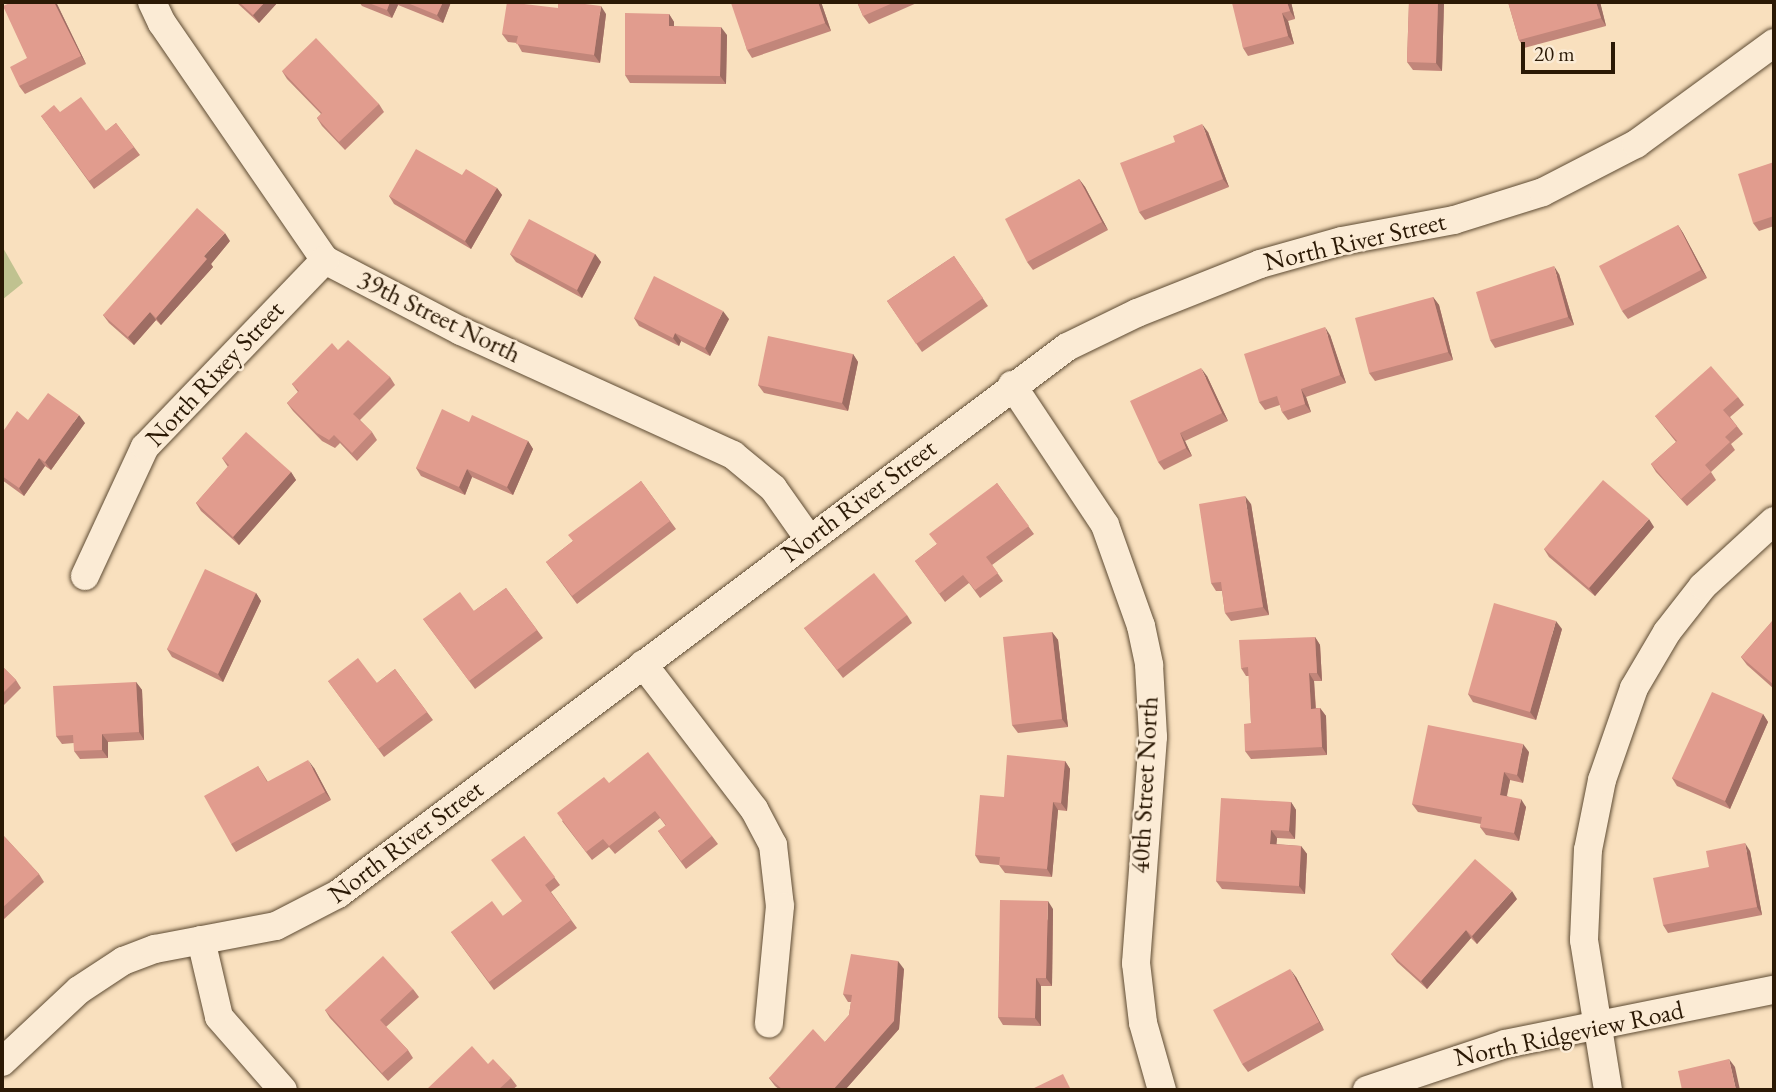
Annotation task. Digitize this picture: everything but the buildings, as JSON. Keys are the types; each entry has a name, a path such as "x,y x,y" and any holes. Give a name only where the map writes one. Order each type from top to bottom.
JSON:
{"street":[{"name":"39th Street North","path":"152,2 162,23 325,260 461,331 733,455 773,488 809,538"},
{"name":"North River Street","path":"2,1062 108,968 147,952 276,926 320,905 1012,385 1101,330 1228,275 1342,241 1474,214 1571,180 1636,144 1774,43"},
{"name":"North Rixey Street","path":"85,576 145,447 325,260"},
{"name":"40th Street North","path":"1012,385 1105,525 1141,626 1149,665 1153,737 1136,963 1143,1023 1162,1090"},
{"path":"1608,1090 1595,1026 1583,909 1587,850 1602,780 1622,719 1650,659 1686,606 1774,521"},
{"path":"643,664 754,809 773,845 780,906 769,1023"},
{"path":"201,940 219,1017 283,1090"},
{"name":"North Ridgeview Road","path":"1367,1090 1459,1056 1774,990"}],"green space":[{"path":"2,246 23,283 2,300"}]}
